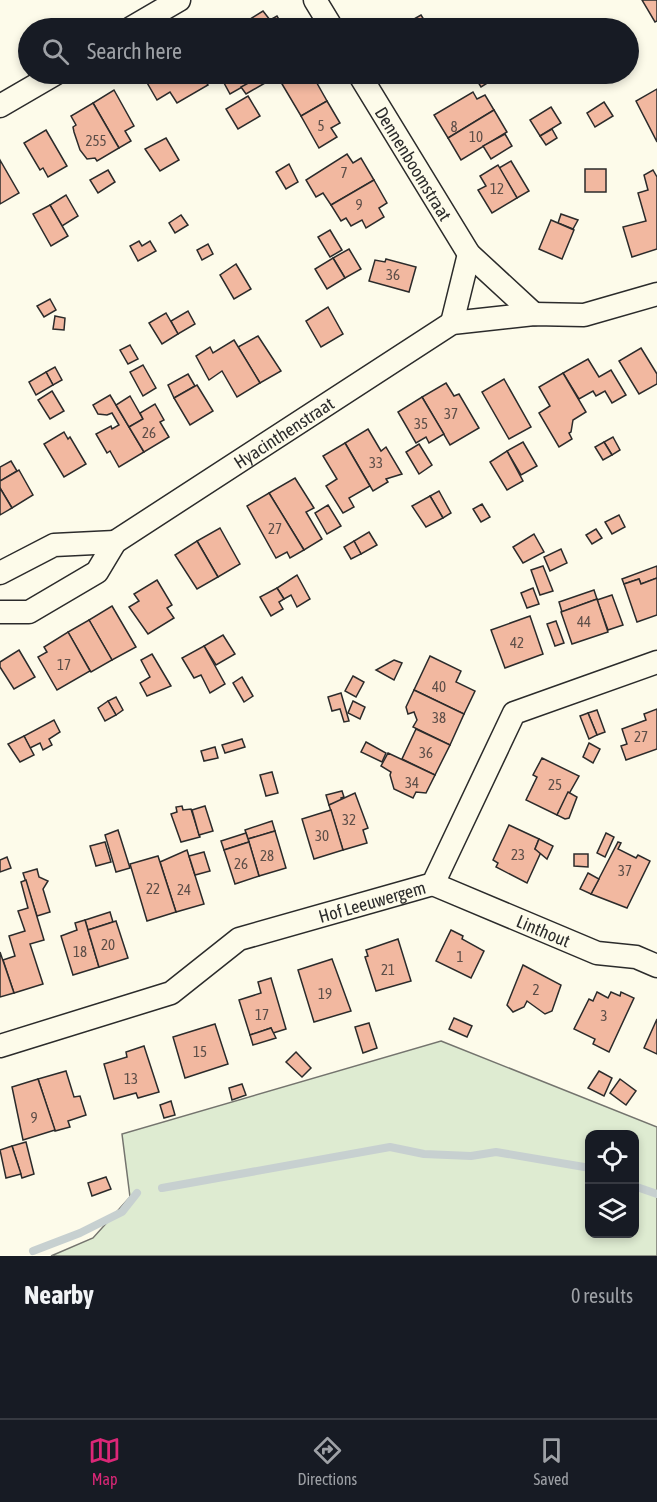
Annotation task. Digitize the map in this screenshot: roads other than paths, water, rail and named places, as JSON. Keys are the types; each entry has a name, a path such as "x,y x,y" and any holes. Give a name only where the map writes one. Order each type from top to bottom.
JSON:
{"street":[{"path":"148,18 179,0"},
{"path":"315,0 326,18"},
{"path":"0,106 38,84"},
{"name":"Dennenboomstraat","path":"365,84 469,254"},
{"path":"452,323 469,254 534,314"},
{"name":"Hyacinthenstraat","path":"0,612 29,612 97,572 115,542 452,323 534,314 584,315 657,294"},
{"path":"0,573 54,545 115,542"},
{"name":"Hof Leeuwergem","path":"0,1046 171,993 239,939 433,884 514,713 657,662"},
{"name":"Linthout","path":"433,884 597,953 636,957 657,966"}],"waterway":[{"path":"162,1188 390,1147 424,1154 471,1156 496,1152 585,1167"},
{"path":"639,1188 657,1194"},
{"path":"33,1251 80,1233 122,1212 137,1193"}]}
